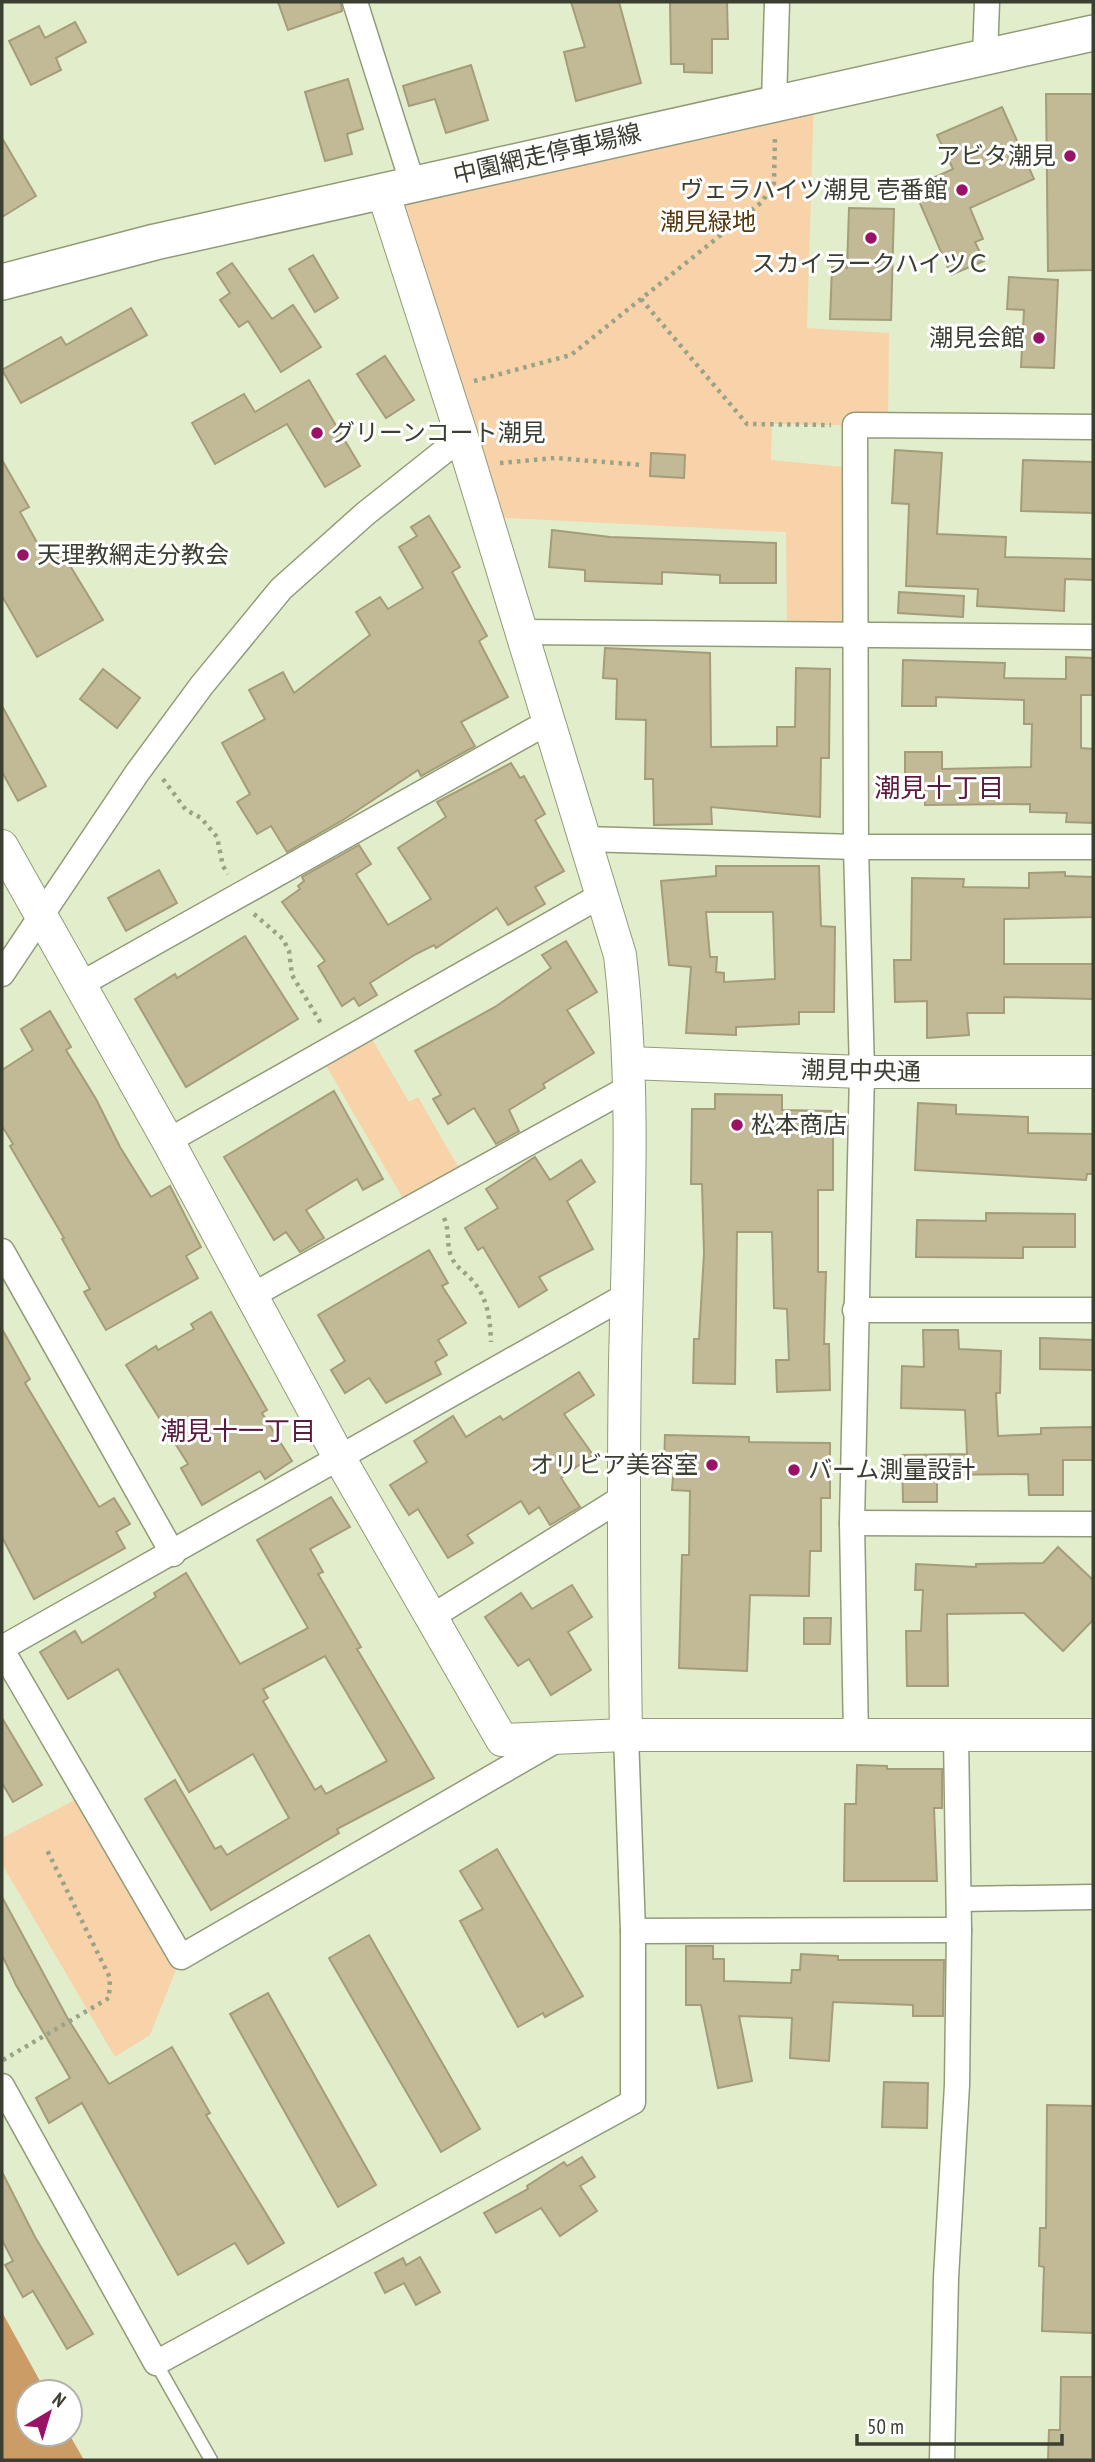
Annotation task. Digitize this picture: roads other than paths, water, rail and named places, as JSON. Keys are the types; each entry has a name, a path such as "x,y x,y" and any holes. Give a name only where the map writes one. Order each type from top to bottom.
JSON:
{"main road":[{"name":"中園網走停車場線","path":"2,282 155,242 1093,33"}],"street":[{"path":"2,2086 156,2363 633,2102 633,1931 622,1498 629,1075 620,955 446,388 355,2"},
{"path":"774,103 777,2"},
{"path":"985,57 988,2"},
{"path":"856,1737 852,1523 862,1072 856,847 855,425 1093,427"},
{"path":"2,974 148,758 202,685 281,589 366,514 462,437"},
{"path":"522,632 1093,637"},
{"path":"81,984 550,721"},
{"path":"584,839 856,847 1093,846"},
{"path":"2,846 168,1141 340,1459 433,1616 502,1740 626,1735 1093,1735"},
{"path":"168,1141 600,896"},
{"name":"潮見中央通","path":"629,1075 1093,1072"},
{"path":"251,1296 431,1196 629,1075"},
{"path":"2,1251 173,1554"},
{"path":"560,1738 181,1957 2,1649 627,1295"},
{"path":"855,1310 1093,1310"},
{"path":"433,1616 622,1498"},
{"path":"852,1523 1093,1524"},
{"path":"942,2460 960,1930 956,1735"},
{"path":"959,1899 1093,1897"},
{"path":"633,1931 960,1930"}],"lane":[{"path":"156,2363 211,2460"}],"place":[{"name":"アビタ潮見","path":"1070,156"},
{"name":"ヴェラハイツ潮見 壱番館","path":"962,190"},
{"name":"スカイラークハイツＣ","path":"871,238"},
{"name":"潮見会館","path":"1039,338"},
{"name":"グリーンコート潮見","path":"317,433"},
{"name":"天理教網走分教会","path":"23,555"},
{"name":"松本商店","path":"737,1125"},
{"name":"オリビア美容室","path":"712,1465"},
{"name":"バーム測量設計","path":"794,1470"}],"district":[{"name":"潮見十丁目","path":"939,788"},
{"name":"潮見十一丁目","path":"238,1431"}],"park label":[{"name":"潮見緑地","path":"708,222"}]}
